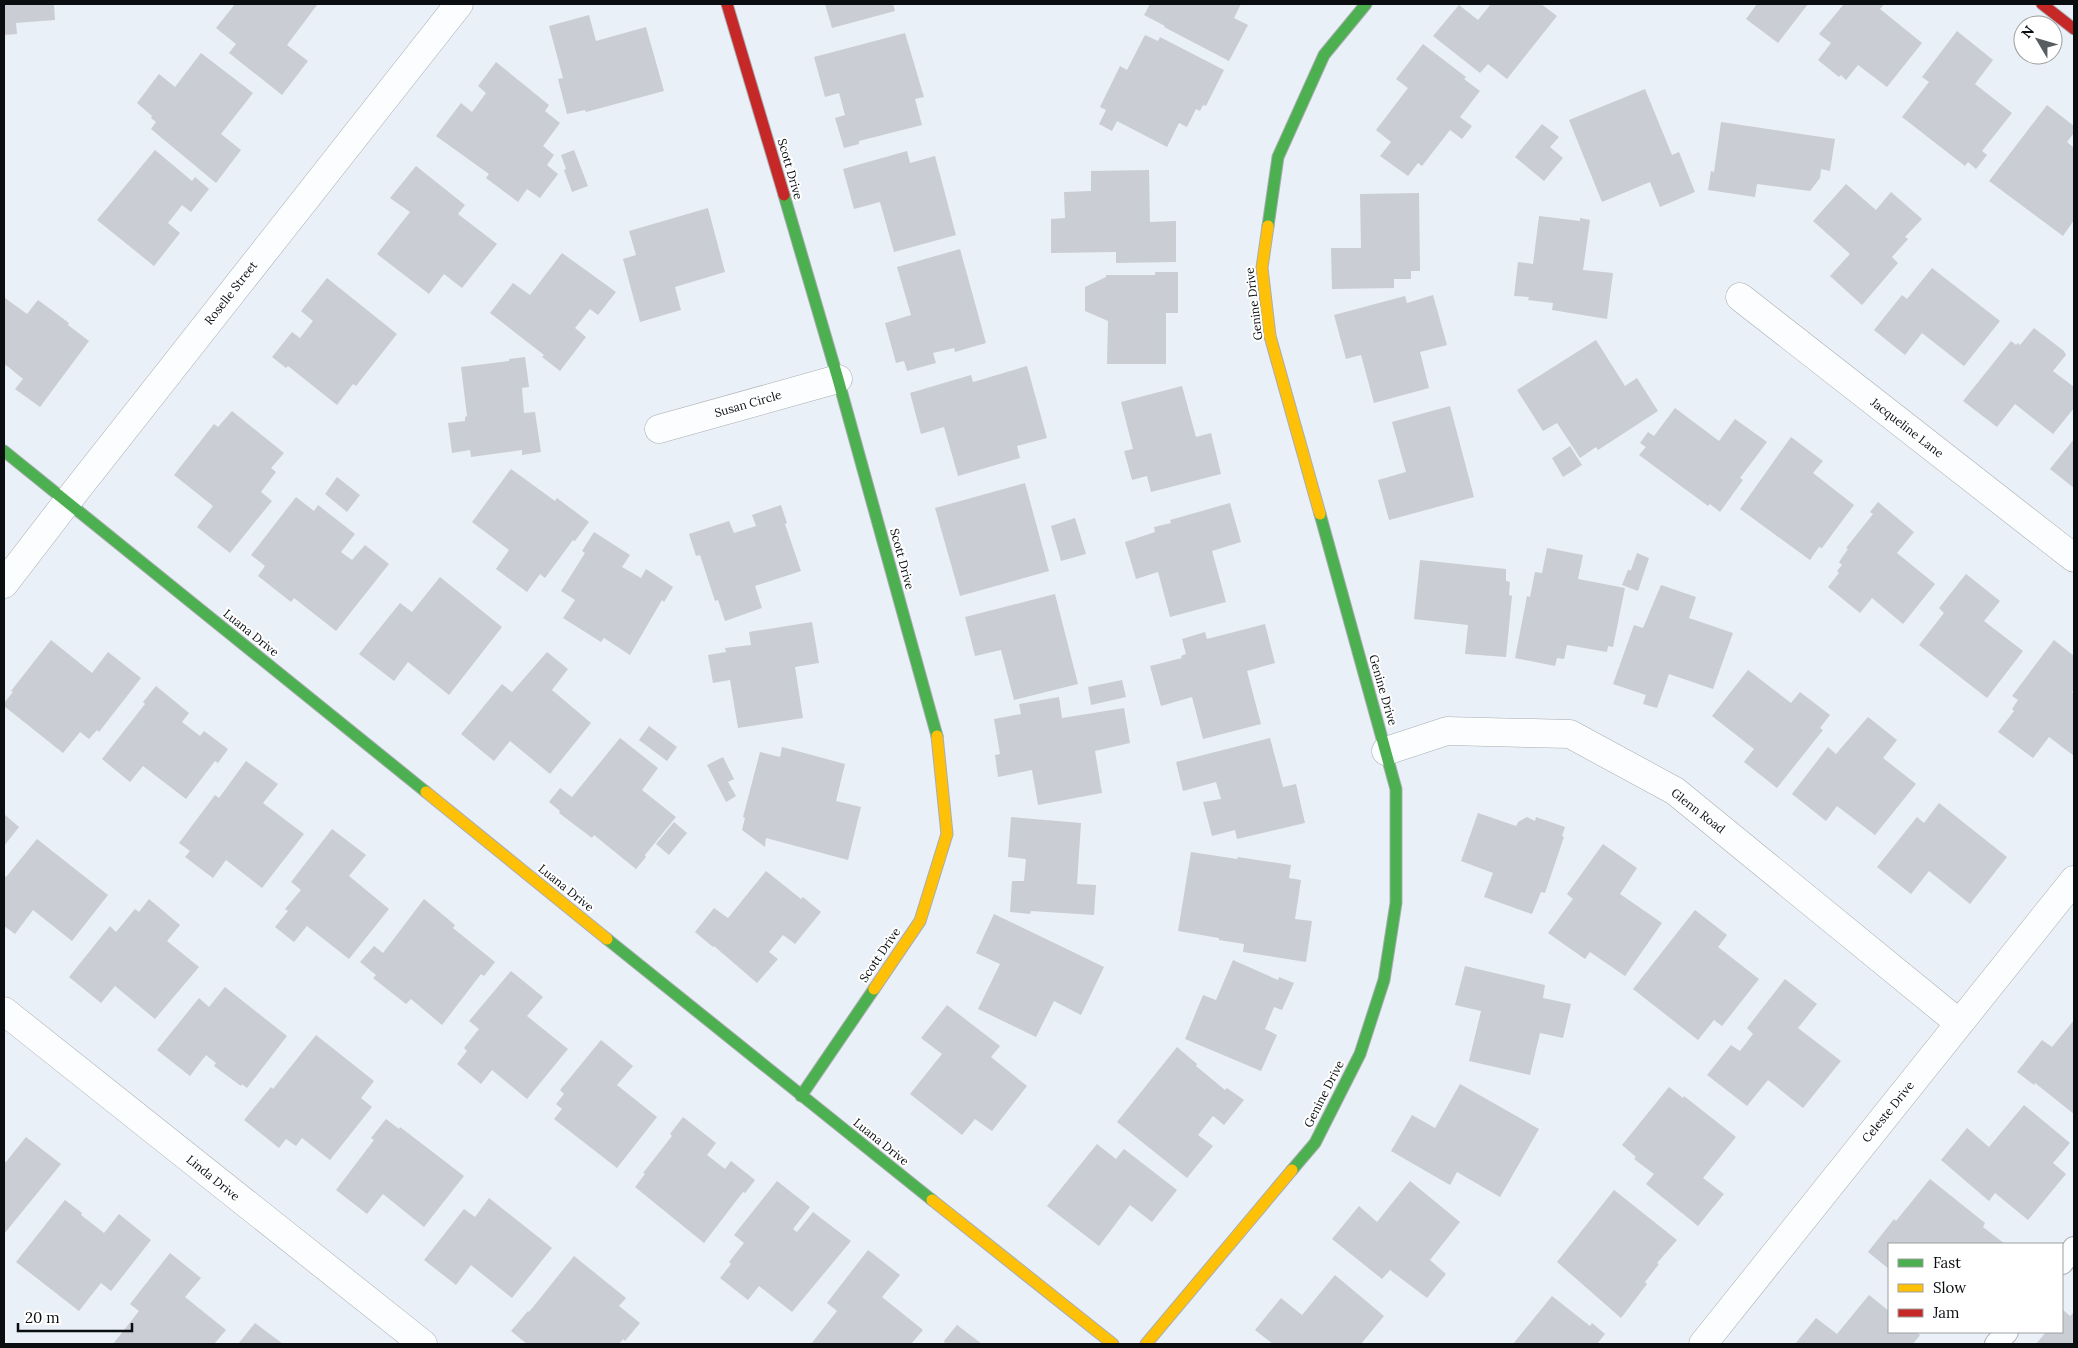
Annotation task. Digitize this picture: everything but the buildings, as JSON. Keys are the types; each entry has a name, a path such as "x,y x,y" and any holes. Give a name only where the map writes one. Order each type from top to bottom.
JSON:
{"street":[{"name":"Roselle Street","path":"4,584 460,4"},
{"name":"Scott Drive","path":"727,4 838,379 938,740 947,834 920,921 802,1096"},
{"name":"Genine Drive","path":"1146,1344 1315,1143 1360,1054 1384,980 1396,902 1396,789 1270,336 1262,268 1278,157 1324,54 1366,4"},
{"path":"2042,4 2074,29"},
{"name":"Jacqueline Lane","path":"1740,298 2074,558"},
{"name":"Susan Circle","path":"659,429 838,379"},
{"name":"Luana Drive","path":"4,451 802,1096 1113,1344"},
{"name":"Glenn Road","path":"1386,751 1447,732 1570,734 1675,791 1959,1024"},
{"name":"Celeste Drive","path":"1703,1344 2074,880"},
{"name":"Linda Drive","path":"4,1011 423,1344"}],"lane":[{"path":"2063,1262 2074,1248"},
{"path":"1996,1344 2005,1333"}],"traffic: fast":[{"path":"1268,226 1278,157 1324,55 1366,4"},
{"path":"784,195 838,379 937,736"},
{"path":"4,451 426,792"},
{"path":"1292,1170 1315,1143 1360,1054 1384,980 1396,903 1396,789 1320,514"},
{"path":"607,939 932,1200"},
{"path":"801,1096 874,989"}],"traffic: slow":[{"path":"1268,226 1262,268 1270,336 1320,514"},
{"path":"874,989 920,921 947,834 937,736"},
{"path":"426,792 607,939"},
{"path":"1146,1344 1292,1170"},
{"path":"932,1200 1113,1344"}],"traffic: jam":[{"path":"727,4 784,195"},
{"path":"2042,4 2074,29"}]}
